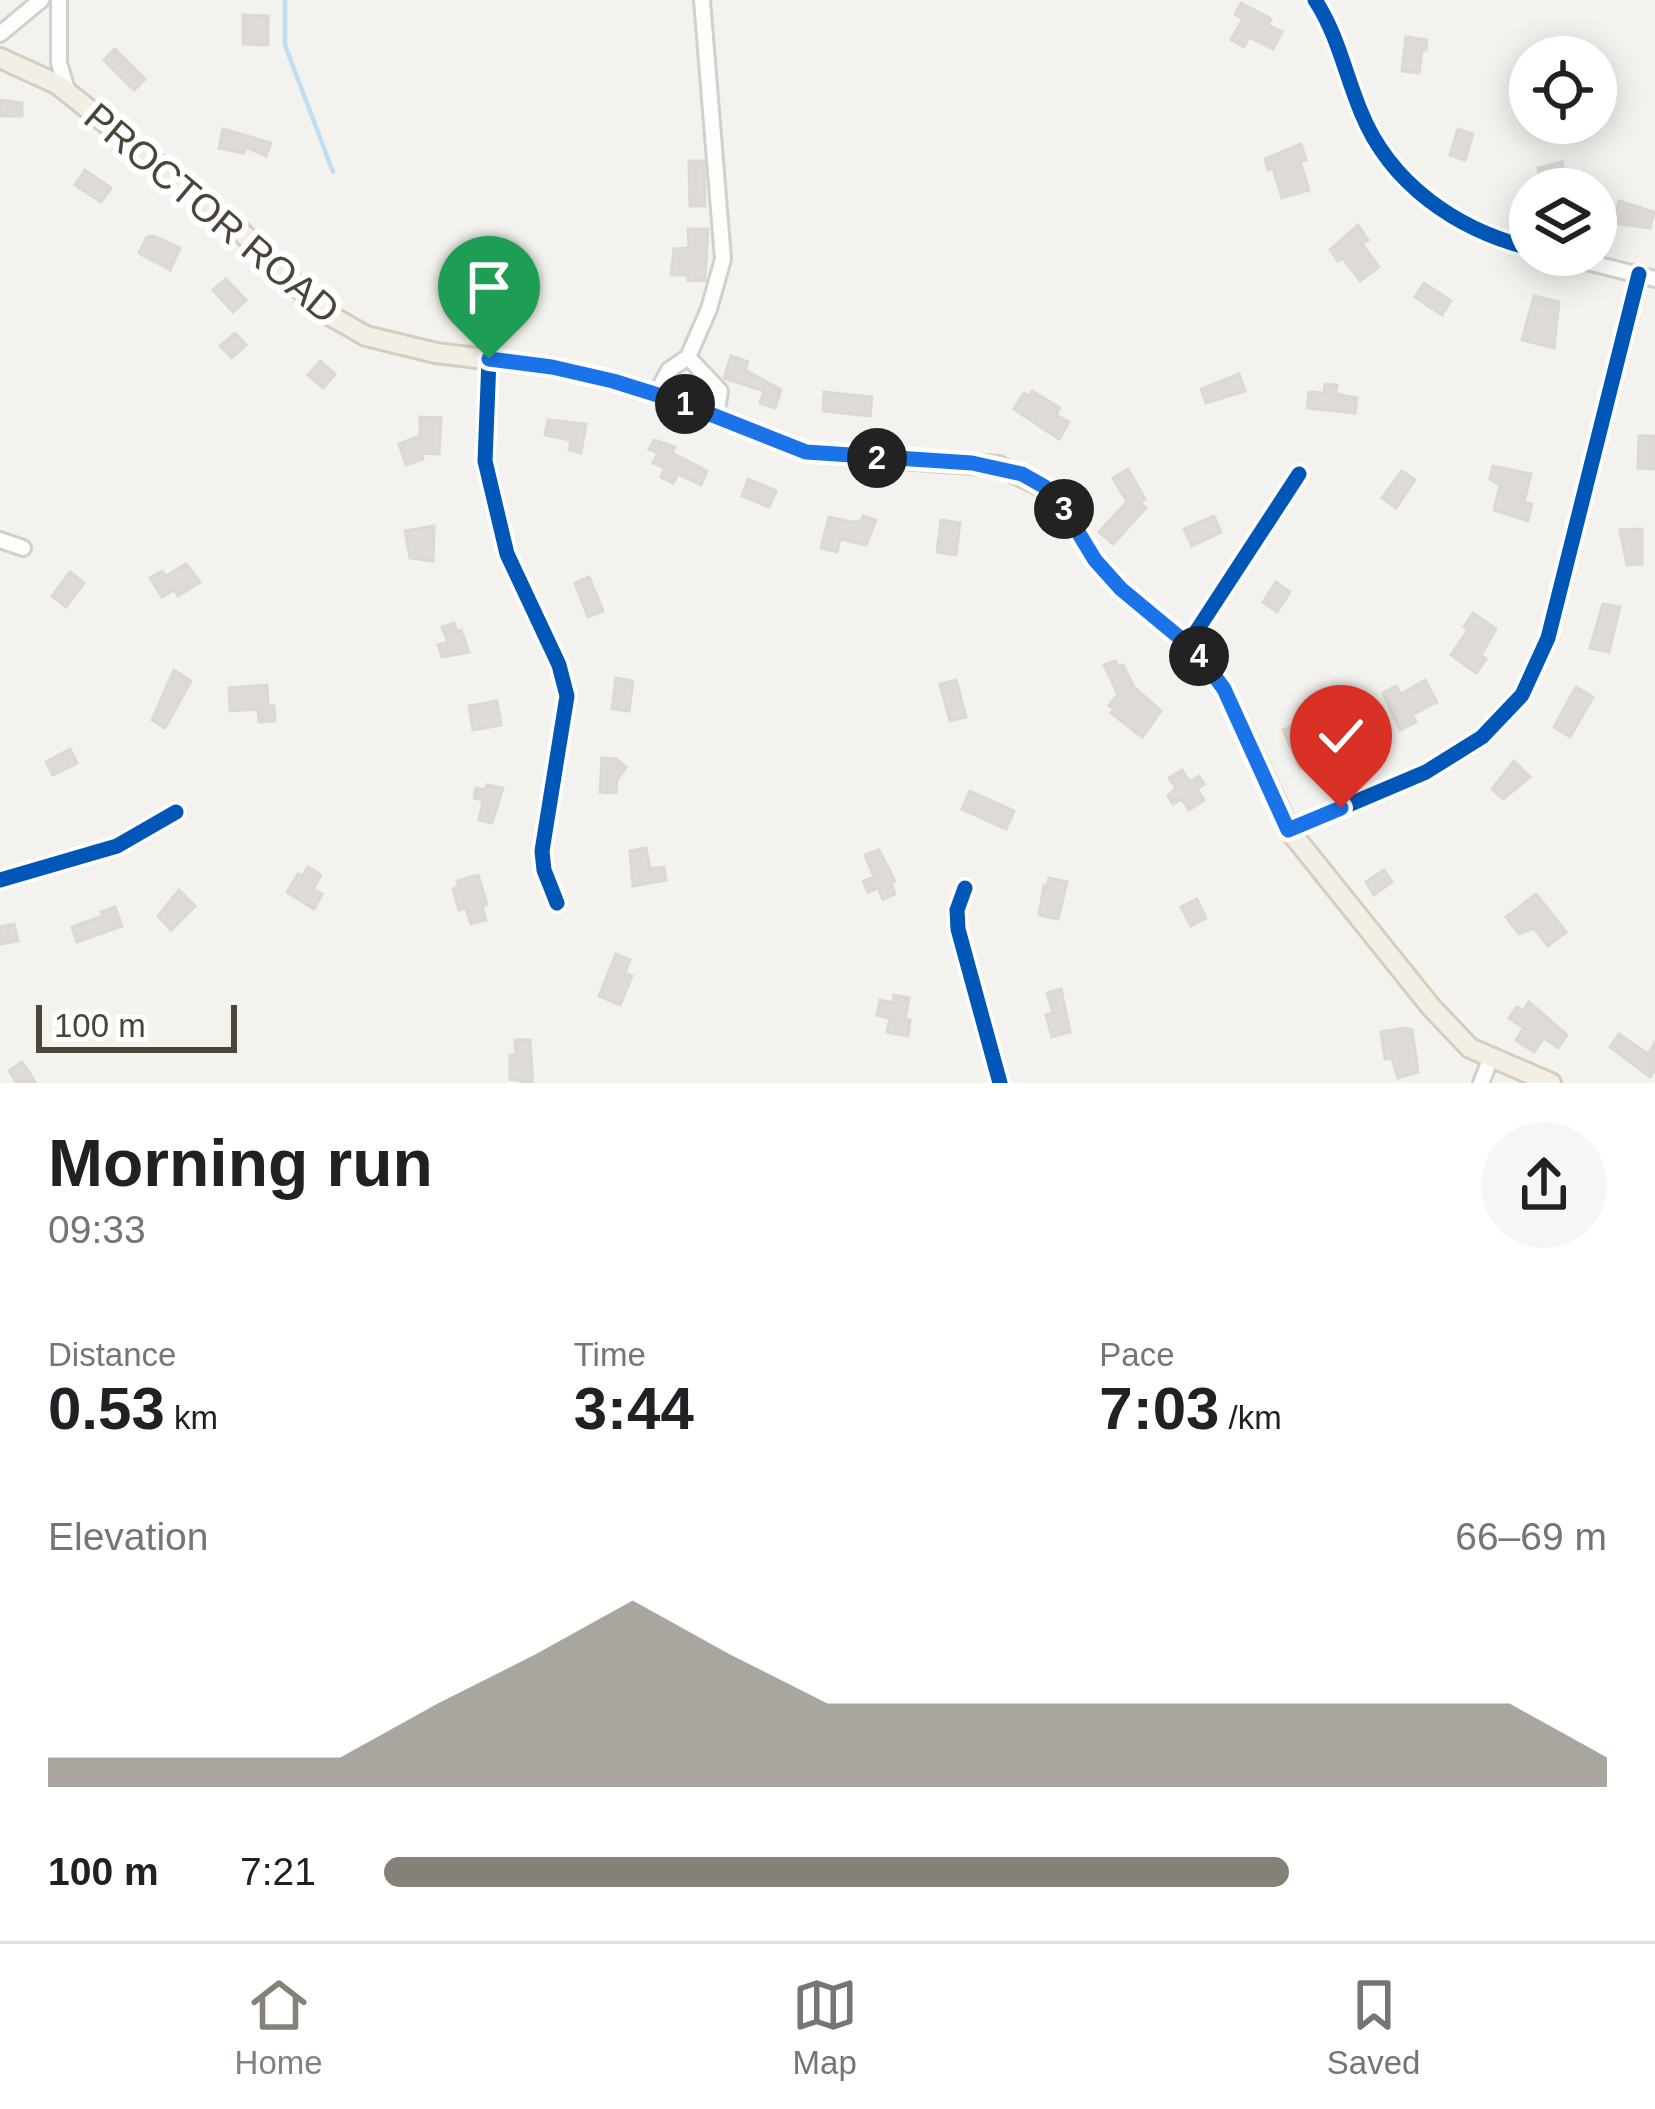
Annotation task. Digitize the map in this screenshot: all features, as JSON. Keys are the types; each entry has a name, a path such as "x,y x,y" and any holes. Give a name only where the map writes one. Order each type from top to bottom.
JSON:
{"main road":[{"name":"PROCTOR ROAD","path":"0,58 44,76 68,93 235,226 324,312 345,326 406,348 552,367 656,394 806,452 972,463 1022,474 1045,487 1095,560 1121,589 1187,644 1224,689 1288,830 1431,1007 1470,1048 1551,1083"}],"street":[{"path":"0,34 41,0"},
{"name":"PROCTOR ROAD","path":"59,0 59,63 68,93"},
{"path":"656,394 669,370 688,357 723,260 702,0"},
{"path":"1315,0 1335,36 1368,128 1401,175 1468,226 1509,241"},
{"path":"1617,269 1655,279"},
{"path":"1288,830 1426,772 1483,737 1522,695 1548,638 1639,274"},
{"path":"688,357 719,391 716,416"},
{"path":"489,359 485,461 507,554 559,665 567,695 542,851 557,903"},
{"path":"1187,644 1299,474"},
{"path":"0,540 23,548"},
{"path":"0,880 117,845 176,812"},
{"path":"964,888 957,910 958,929 1000,1083"},
{"path":"1481,1083 1491,1058"}],"building":[{"path":"1241,3 1271,19 1268,25 1282,32 1273,49 1249,37 1244,47 1231,40 1243,19 1235,14"},
{"path":"243,15 268,16 268,45 243,44"},
{"path":"1406,37 1427,40 1419,73 1402,71"},
{"path":"115,49 145,79 134,90 104,60"},
{"path":"0,100 22,103 22,116 0,116"},
{"path":"223,129 271,143 266,156 246,147 244,153 219,148"},
{"path":"1458,129 1473,134 1465,160 1450,155"},
{"path":"1301,144 1306,160 1300,162 1309,190 1282,198 1273,168 1268,170 1265,159"},
{"path":"689,161 704,161 705,206 690,206"},
{"path":"85,170 111,188 101,202 75,185"},
{"path":"1619,201 1654,212 1650,228 1617,223"},
{"path":"1358,225 1368,240 1362,244 1379,267 1360,281 1343,258 1338,261 1330,250"},
{"path":"688,229 708,229 705,280 671,275 674,249 689,248"},
{"path":"147,237 180,248 170,270 139,253"},
{"path":"226,279 246,300 233,312 213,290"},
{"path":"1424,283 1451,301 1442,315 1415,297"},
{"path":"1534,296 1559,302 1554,348 1522,340"},
{"path":"235,333 246,345 232,358 220,346"},
{"path":"731,356 748,362 745,370 781,390 775,408 760,403 764,391 724,378"},
{"path":"320,361 335,374 323,388 308,375"},
{"path":"1239,374 1245,391 1206,403 1201,389"},
{"path":"1325,384 1337,385 1336,394 1357,398 1355,413 1307,408 1309,392 1324,393"},
{"path":"1032,391 1060,408 1056,415 1069,422 1059,439 1014,409 1024,393 1029,396"},
{"path":"824,392 872,397 870,416 823,411"},
{"path":"420,417 441,418 439,454 422,453 423,459 406,465 399,444 420,436"},
{"path":"548,420 586,424 581,453 569,450 571,440 545,435"},
{"path":"1639,436 1655,436 1655,469 1638,468"},
{"path":"654,440 675,447 672,453 707,471 701,485 678,474 673,483 661,477 665,468 653,463 658,453 649,449"},
{"path":"1493,466 1531,474 1524,502 1532,504 1528,521 1494,510 1500,485 1490,479"},
{"path":"1128,469 1146,508 1113,544 1099,532 1127,502 1113,478"},
{"path":"1402,471 1415,480 1396,508 1382,498"},
{"path":"748,479 776,491 769,507 742,496"},
{"path":"863,516 876,520 866,545 840,539 837,552 821,548 829,517 861,522"},
{"path":"1214,516 1221,532 1192,546 1184,529"},
{"path":"941,520 960,523 956,555 937,552"},
{"path":"434,526 433,561 410,558 405,531"},
{"path":"1642,529 1642,564 1627,565 1620,530"},
{"path":"186,564 200,582 178,596 174,590 162,597 150,578 162,571 166,576"},
{"path":"70,572 84,583 66,607 52,596"},
{"path":"589,577 603,611 588,617 575,583"},
{"path":"1276,582 1290,592 1277,612 1263,602"},
{"path":"1603,604 1620,607 1609,652 1590,648"},
{"path":"1473,613 1496,629 1476,673 1451,655"},
{"path":"454,623 469,652 442,657 438,645 448,642 442,627"},
{"path":"1115,661 1118,667 1123,665 1134,687 1161,711 1142,737 1111,713 1114,709 1109,705 1118,694 1104,665"},
{"path":"174,670 191,681 165,728 152,720"},
{"path":"616,678 633,681 629,711 612,709"},
{"path":"956,680 966,717 950,721 940,684"},
{"path":"1425,680 1437,702 1412,715 1416,722 1400,730 1383,693 1396,686 1401,694"},
{"path":"267,685 275,721 259,722 258,709 230,711 229,688"},
{"path":"1576,687 1593,697 1570,737 1554,727"},
{"path":"497,701 501,725 473,730 469,706"},
{"path":"1329,723 1332,730 1344,725 1352,742 1341,747 1345,755 1300,768 1283,730 1298,724 1302,735"},
{"path":"70,749 77,763 53,775 46,762"},
{"path":"602,758 616,759 626,767 617,780 616,793 600,792"},
{"path":"1514,761 1530,777 1503,799 1492,789"},
{"path":"1182,770 1190,782 1199,776 1204,784 1197,789 1204,800 1189,810 1182,799 1173,804 1168,796 1176,788 1169,778"},
{"path":"487,785 503,788 492,823 479,820 483,800 474,798 476,788 485,790"},
{"path":"970,791 1014,811 1006,829 962,809"},
{"path":"646,848 650,869 664,867 666,880 633,886 630,851"},
{"path":"879,850 895,881 891,883 895,894 883,899 878,888 868,892 863,881 874,877 865,855"},
{"path":"308,867 321,875 313,889 322,894 314,909 287,892"},
{"path":"1384,870 1392,882 1374,895 1366,882"},
{"path":"478,875 487,904 482,906 486,920 471,924 466,908 459,910 453,889 459,887 457,881"},
{"path":"1049,878 1067,882 1058,919 1039,915"},
{"path":"179,890 195,906 171,930 158,916"},
{"path":"1536,894 1566,932 1548,946 1534,928 1519,934 1506,917"},
{"path":"1197,899 1206,918 1191,926 1181,907"},
{"path":"115,907 122,926 77,942 72,927"},
{"path":"14,924 18,941 0,944 0,927"},
{"path":"616,954 630,960 625,973 632,976 620,1005 599,996"},
{"path":"1061,989 1070,1032 1052,1037 1046,1015 1053,1013 1047,993"},
{"path":"894,995 909,998 908,1036 887,1032 890,1018 877,1015 880,1000 893,1003"},
{"path":"1529,1002 1567,1035 1558,1048 1544,1038 1534,1052 1516,1040 1524,1028 1509,1018"},
{"path":"1412,1030 1418,1072 1398,1078 1392,1058 1385,1059 1381,1032"},
{"path":"1619,1034 1648,1054 1655,1043 1655,1070 1650,1077 1610,1047"},
{"path":"515,1040 530,1040 533,1083 510,1079"},
{"path":"22,1062 36,1083 17,1083 9,1071"}],"waterway":[{"path":"285,0 285,45 333,172"}],"cycle path":[{"path":"1315,0 1361,112 1389,161 1452,216 1509,242"},
{"path":"1289,830 1426,772 1482,737 1522,695 1548,638 1639,274"},
{"path":"489,359 485,461 507,554 559,665 567,696 542,851 557,903"},
{"path":"1188,644 1299,474"},
{"path":"0,880 117,846 176,812"},
{"path":"965,888 957,910 958,929 1000,1083"}],"route":[{"path":"489,359 613,381 806,452 972,463 1022,474 1045,487 1061,504 1095,560 1121,589 1197,652 1224,689 1288,830 1341,808"}]}
